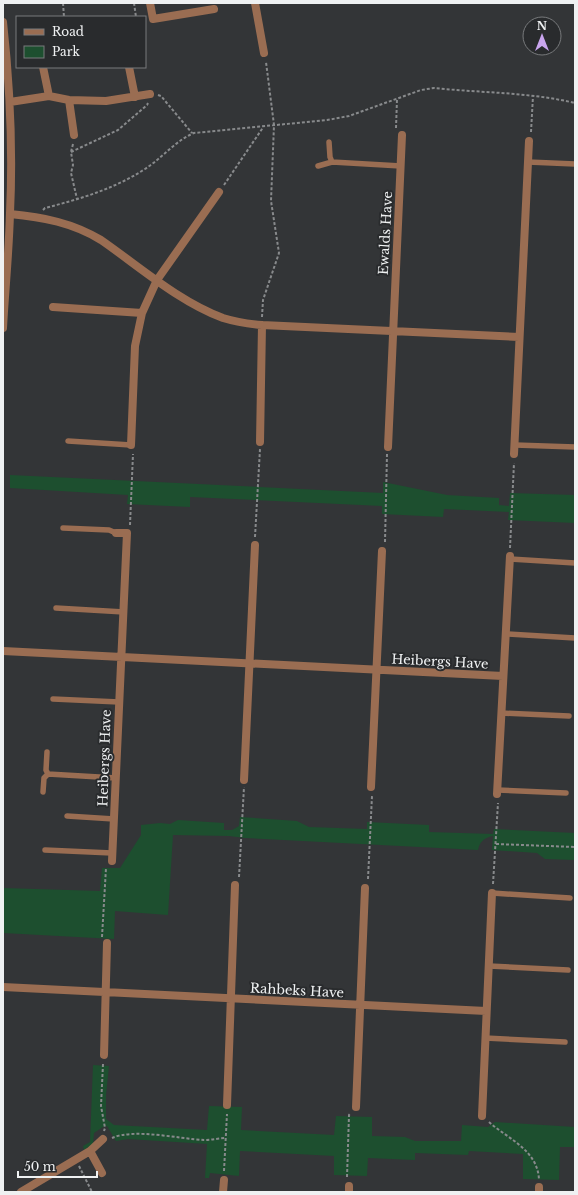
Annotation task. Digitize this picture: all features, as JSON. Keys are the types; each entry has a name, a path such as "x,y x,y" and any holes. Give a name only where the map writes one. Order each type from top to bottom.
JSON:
{"street":[{"path":"150,3 153,19 214,9"},
{"path":"255,3 264,53"},
{"path":"3,22 10,102 7,148 10,214 3,328"},
{"path":"43,68 49,96"},
{"path":"129,68 135,97"},
{"path":"10,102 49,96 69,100 106,101 150,94"},
{"path":"69,100 74,135"},
{"name":"Ewalds Have","path":"388,447 402,135"},
{"path":"514,454 529,142"},
{"path":"131,445 135,346 142,312 157,280 219,192"},
{"path":"10,214 36,216 62,222 87,232 204,310 224,318 244,323 262,326 519,337"},
{"path":"53,307 142,312"},
{"path":"260,442 262,326"},
{"path":"116,533 127,534"},
{"name":"Heibergs Have","path":"112,857 127,534"},
{"path":"244,780 255,545"},
{"name":"Heibergs Have","path":"371,787 382,551"},
{"name":"Heibergs Have","path":"497,792 510,557"},
{"name":"Heibergs Have","path":"3,651 503,676"},
{"name":"Rahbeks Have","path":"227,1105 235,886"},
{"name":"Rahbeks Have","path":"356,1107 365,888"},
{"path":"482,1116 492,893"},
{"path":"104,1055 106,943"},
{"name":"Rahbeks Have","path":"3,987 486,1012"},
{"path":"20,1192 90,1151 103,1139"},
{"path":"90,1151 102,1172"},
{"path":"223,1192 224,1180"}],"lane":[{"path":"329,142 330,157 332,162"},
{"path":"318,166 332,162 401,166"},
{"path":"528,162 575,164"},
{"path":"68,441 131,445"},
{"path":"515,445 575,447"},
{"path":"62,528 109,530 116,533"},
{"path":"510,557 575,563"},
{"path":"56,608 124,612"},
{"path":"506,634 575,638"},
{"path":"53,699 119,702"},
{"path":"501,713 569,716"},
{"path":"48,752 46,770 48,774"},
{"path":"48,774 116,778"},
{"path":"43,792 44,778 48,774"},
{"path":"497,792 566,793"},
{"path":"67,816 114,819"},
{"path":"45,850 112,857"},
{"path":"492,893 570,898"},
{"path":"488,966 568,970"},
{"path":"485,1038 565,1042"}],"path":[{"path":"63,3 64,16"},
{"path":"134,3 136,16"},
{"path":"262,326 263,300 279,253 276,224 271,201 274,125 264,53"},
{"path":"36,216 45,208 104,191 146,169 183,138 193,133 327,120 349,116 421,90 434,88 553,98 575,103"},
{"path":"71,152 118,130 148,104 150,94 161,96 193,133"},
{"path":"529,142 531,135 533,96"},
{"path":"397,99 396,132 402,135"},
{"path":"219,192 264,126"},
{"path":"74,135 71,152 73,166 71,173 77,200"},
{"path":"255,545 260,442"},
{"path":"127,534 130,529 133,447 131,445"},
{"path":"382,551 384,547 388,447"},
{"path":"510,557 514,454"},
{"path":"235,886 240,875 244,780"},
{"path":"365,888 368,880 371,787"},
{"path":"492,893 496,844 497,792"},
{"path":"496,844 575,847"},
{"path":"106,943 102,939 105,868 112,857"},
{"path":"104,1055 102,1106 105,1128 103,1139 110,1139 117,1135 146,1134 205,1140 226,1138"},
{"path":"224,1180 227,1105"},
{"path":"349,1189 347,1175 349,1115 356,1107"},
{"path":"482,1116 528,1152 539,1174 539,1190"},
{"path":"76,1159 92,1192"}],"green space":[{"path":"10,475 383,493 383,482 447,495 499,498 499,505 509,506 510,493 575,495 575,523 508,520 509,512 444,509 443,517 382,514 382,506 190,497 190,507 127,504 128,495 10,488"},
{"path":"240,817 297,821 309,827 367,829 367,822 429,825 429,832 493,834 494,829 575,833 575,860 545,859 537,853 492,850 493,836 483,840 478,850 229,836 173,835 168,915 115,911 114,939 3,933 3,888 100,891 102,868 120,868 141,835 141,825 160,823 170,824 178,820 224,823 224,830 232,830 239,826"},
{"path":"93,1065 109,1066 106,1095 106,1119 114,1125 207,1130 209,1106 242,1107 241,1130 334,1135 336,1116 372,1117 372,1136 405,1137 415,1141 461,1141 462,1125 488,1127 495,1122 575,1127 575,1147 560,1147 559,1180 523,1179 523,1154 469,1151 468,1155 415,1153 415,1160 368,1158 367,1176 334,1175 334,1156 240,1151 239,1176 210,1173 209,1178 205,1178 207,1144 128,1139 116,1141 107,1126 94,1133 93,1144 84,1150 83,1146 90,1142"}]}
